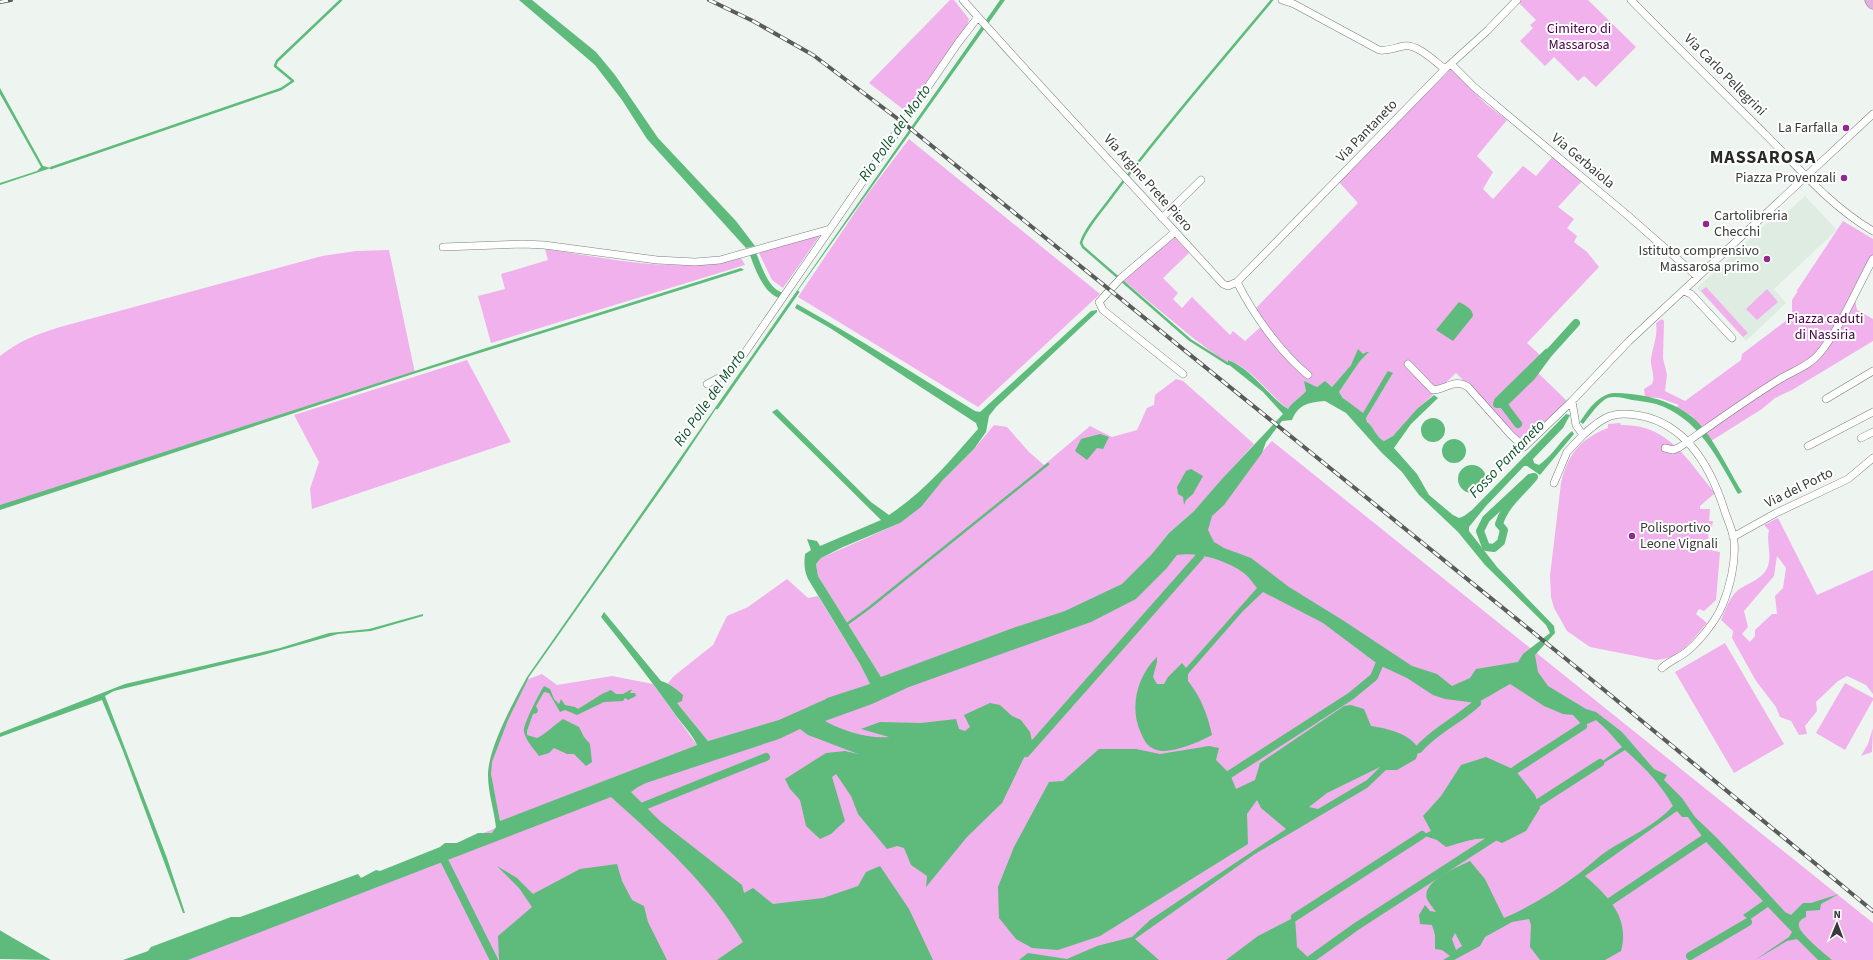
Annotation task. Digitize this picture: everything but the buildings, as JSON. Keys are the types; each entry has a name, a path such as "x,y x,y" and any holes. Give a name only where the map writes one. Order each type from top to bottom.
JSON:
{"street":[{"name":"Via Argine Prete Piero","path":"963,0 1015,59 1223,284 1228,286 1237,282"},
{"name":"Via Gerbaiola","path":"1282,0 1294,4 1379,50 1390,51 1405,46 1417,49 1448,67 1626,214 1698,277"},
{"name":"Via Pantaneto","path":"1237,282 1448,67 1517,0"},
{"name":"Via Carlo Pellegrini","path":"1631,0 1700,68 1805,177 1849,216 1873,231"},
{"path":"707,384 728,372 744,354 958,43 980,18"},
{"path":"1408,364 1433,390 1440,390 1456,383 1463,383 1524,447 1572,401 1629,341 1873,114"},
{"path":"1162,218 1201,180"},
{"path":"443,247 523,244 544,245 657,260 695,262 720,260 830,229"},
{"path":"1175,232 1120,280 1098,302 1103,310 1183,374"},
{"path":"1665,448 1672,450 1688,442 1713,423 1782,378 1805,366 1818,356 1836,330 1873,259"},
{"path":"1237,282 1257,318 1294,362 1308,375"},
{"path":"1684,291 1691,294 1732,338"},
{"path":"1826,399 1873,371"},
{"path":"1572,401 1576,425 1583,435"},
{"path":"1808,446 1873,412"},
{"path":"1554,483 1567,452 1597,422 1619,413 1656,419 1676,430 1698,454 1717,487 1733,537 1734,559 1730,581 1722,607 1713,622 1692,646 1662,668"},
{"path":"1861,438 1873,432"},
{"name":"Via del Porto","path":"1733,537 1776,513 1848,479 1873,458"}],"shaded area":[{"path":"519,0 532,0 596,52 615,75 658,138 736,221 755,246 746,248 647,139 622,100 595,65"},
{"path":"1000,0 1005,0 752,355 677,467 529,677 508,720 492,762 491,774 500,821 697,745 689,731 601,617 604,612 661,681 675,688 683,695 682,701 677,703 708,741 779,720 827,698 870,684 860,664 808,579 804,563 805,554 811,550 807,539 817,541 820,546 881,520 772,412 777,409 871,502 889,515 926,486 978,429 976,423 830,328 795,308 797,304 865,343 975,411 980,412 1091,311 1097,310 1097,312 996,407 989,416 986,432 974,449 942,481 921,507 900,523 843,547 821,558 816,564 818,576 881,677 1013,628 1065,611 1122,584 1151,555 1169,533 1194,511 1283,414 1263,392 1228,364 1228,360 1245,369 1273,397 1288,409 1306,391 1304,381 1317,387 1325,381 1332,387 1351,365 1358,349 1363,354 1369,352 1360,361 1339,392 1343,398 1363,413 1388,371 1393,373 1366,418 1367,422 1384,441 1393,436 1417,409 1434,395 1438,398 1411,424 1394,448 1417,474 1429,495 1453,515 1459,518 1472,510 1566,414 1570,415 1563,428 1533,459 1534,463 1539,465 1572,431 1574,434 1540,475 1527,466 1524,466 1486,506 1469,527 1469,531 1497,567 1554,626 1555,633 1535,655 1538,672 1548,686 1586,709 1596,712 1622,732 1654,769 1667,775 1664,780 1682,798 1695,817 1718,839 1785,912 1791,915 1803,903 1811,903 1839,894 1821,904 1820,910 1806,911 1806,917 1799,923 1800,929 1803,933 1832,960 1818,960 1797,939 1787,941 1755,960 1789,937 1792,932 1768,907 1749,920 1743,915 1763,901 1707,843 1688,817 1682,817 1677,811 1585,876 1609,900 1620,918 1623,928 1621,951 1605,960 1540,960 1530,947 1531,925 1529,919 1512,922 1485,937 1480,946 1454,960 1443,960 1450,956 1442,950 1435,949 1435,935 1432,925 1420,924 1419,915 1425,905 1430,911 1436,912 1427,899 1427,892 1435,881 1450,871 1470,861 1485,879 1504,918 1534,903 1553,891 1581,872 1607,851 1642,830 1666,813 1673,806 1663,790 1625,750 1602,764 1600,763 1622,747 1596,720 1583,726 1573,715 1563,714 1544,706 1510,684 1477,703 1445,699 1433,695 1407,678 1379,665 1323,623 1263,592 1243,611 1188,674 1188,681 1197,694 1203,707 1212,735 1192,744 1167,751 1154,749 1147,744 1143,738 1137,723 1137,693 1144,673 1157,657 1153,677 1157,684 1164,684 1168,677 1182,663 1186,668 1257,588 1246,575 1230,565 1212,558 1185,554 1177,555 1166,569 1136,599 1091,622 909,687 872,704 825,721 847,731 873,737 889,737 861,729 880,722 921,723 956,719 959,729 965,731 970,727 964,715 990,703 1000,705 1012,716 1021,720 1030,732 1032,741 1002,803 967,837 926,887 927,876 911,865 904,848 897,846 887,849 858,814 851,796 836,774 832,777 845,821 831,834 820,839 806,826 800,800 790,789 785,779 826,753 845,751 858,754 808,735 800,729 779,739 646,783 631,792 660,821 742,885 744,893 753,888 773,904 823,898 858,886 866,872 880,866 909,909 933,960 717,960 743,942 730,921 700,883 666,847 611,797 188,960 123,960 148,951 151,947 231,917 240,917 358,874 361,878 376,870 380,871 440,847 445,843 457,843 478,833 492,833 496,827 488,781 489,764 497,738 527,677","holes":["1325,401 1346,413 1382,453 1402,472 1419,495 1458,532 1485,565 1546,625 1550,633 1523,654 1518,662 1476,669 1470,678 1452,686 1437,674 1412,666 1289,587 1251,558 1224,548 1214,542 1208,530 1212,516 1224,505 1262,453 1266,442 1282,421 1292,420 1298,410 1305,405","1455,933 1462,946 1456,950 1452,939"]},
{"path":"0,88 43,166 51,168 0,185 0,183 37,171 41,167 0,94"},
{"name":"Istituto comprensivo Massarosa primo","path":"1805,196 1837,230 1774,289 1786,303 1746,341 1697,288 1779,212 1783,216"},
{"path":"756,253 766,277 778,291 784,293 780,298 769,292 761,280 750,255"},
{"path":"741,268 744,270 416,373 0,510 0,505 483,349"},
{"path":"1459,302 1470,309 1473,316 1453,341 1436,330"},
{"path":"1608,394 1633,394 1654,398 1673,405 1691,416 1698,422 1719,451 1742,492 1738,494 1723,467 1695,429 1671,410 1653,403 1613,397 1600,403 1583,424 1580,422 1598,400"},
{"path":"1433,418 1441,422 1445,430 1441,438 1433,442 1425,438 1421,430 1425,422"},
{"path":"1100,434 1109,437 1103,449 1097,448 1087,460 1075,451 1081,439"},
{"path":"1454,439 1459,440 1465,446 1465,456 1459,462 1454,463 1449,462 1443,456 1442,451 1443,446 1449,440"},
{"path":"1472,465 1482,469 1486,479 1482,489 1472,493 1462,489 1458,479 1462,469"},
{"path":"1191,469 1203,476 1193,494 1186,500 1184,505 1183,497 1178,494 1177,487 1186,471"},
{"path":"423,614 423,616 371,631 338,634 267,654 114,691 105,696 167,858 185,913 183,913 123,751 102,700 0,737 0,733 125,684 280,648 329,633 369,629"},
{"path":"544,686 550,689 554,699 559,704 561,699 565,705 578,709 611,690 616,694 623,694 632,689 630,693 635,693 636,696 628,700 625,698 623,701 604,702 577,715 565,710 560,712 549,693 544,692 536,706 538,710 537,713 533,714 527,735 537,738 563,719 579,727 584,737 590,744 592,762 586,766 574,754 567,754 554,748 549,753 539,756 526,739 524,729 528,716"},
{"path":"1351,705 1364,709 1371,726 1391,730 1410,739 1419,749 1416,759 1397,770 1386,770 1367,788 1255,854 1135,939 1159,960 1019,960 1028,953 1067,959 1097,946 1132,937 1150,920 1286,829 1261,808 1257,800 1247,814 1248,844 1100,936 1058,950 1032,948 1016,939 999,918 998,887 1014,847 1049,782 1063,781 1099,749 1136,749 1160,754 1209,746 1219,748 1216,760 1230,774 1236,789 1255,780 1260,763 1344,706","holes":["1380,767 1367,780 1318,809 1309,807 1327,793"]},
{"path":"1486,757 1515,770 1535,795 1540,808 1526,831 1502,843 1488,839 1474,839 1446,847 1437,840 1422,835 1431,831 1423,816 1441,796 1461,765"},
{"path":"617,864 622,881 632,900 644,906 648,922 667,960 499,960 498,936 532,907 519,888 497,866 517,878 533,894 580,869"},
{"path":"1295,917 1297,947 1311,960 1226,960 1258,936"},
{"path":"0,930 1,931 51,960 0,959"}],"green space":[{"path":"950,0 954,0 969,19 966,29 908,113 869,83"},
{"name":"Cimitero di Massarosa","path":"1520,0 1588,0 1636,47 1596,87 1584,76 1578,81 1554,57 1545,66 1520,41 1533,28 1530,25 1536,20 1518,2"},
{"path":"1451,69 1486,104 1507,120 1477,156 1493,172 1483,189 1493,199 1523,166 1536,176 1554,155 1582,181 1558,207 1574,219 1567,228 1577,236 1574,242 1587,252 1599,267 1527,343 1541,356 1532,367 1568,402 1525,443 1456,373 1424,403 1393,436 1384,441 1367,422 1366,418 1393,373 1377,392 1363,414 1350,404 1339,392 1360,361 1369,352 1363,355 1358,350 1351,365 1332,387 1325,382 1317,387 1305,382 1306,391 1288,409 1245,369 1228,360 1228,364 1193,338 1123,280 1174,236 1189,253 1163,278 1178,293 1173,299 1182,308 1192,297 1230,335 1233,331 1245,341 1265,323 1256,308 1358,203 1338,181"},
{"path":"909,139 1100,294 978,407 798,297 866,196"},
{"name":"Piazza caduti di Nassiria","path":"1843,221 1873,239 1873,267 1855,300 1857,310 1873,319 1873,341 1792,390 1775,398 1762,409 1711,441 1692,416 1676,407 1679,405 1659,398 1645,397 1644,389 1652,384 1653,381 1651,359 1656,337 1656,323 1662,319 1664,321 1663,358 1667,375 1665,391 1685,401 1741,360 1742,354 1787,320 1792,312 1792,300 1798,291 1796,292"},
{"path":"821,234 783,288 772,280 759,253"},
{"path":"545,249 618,260 669,265 718,263 741,258 745,265 491,343 478,296 505,289 501,274 548,260"},
{"path":"389,250 415,373 0,508 0,356 14,346 28,338 60,327 322,256 356,251"},
{"path":"1706,287 1748,333 1743,337 1701,291"},
{"path":"1767,289 1778,302 1757,320 1746,309"},
{"path":"467,360 511,442 312,509 310,489 319,462 294,415"},
{"path":"1176,379 1183,381 1254,444 1194,511 1169,533 1151,555 1152,570 1272,441 1873,923 1873,960 124,960 327,894 750,729 708,741 677,703 678,691 673,689 668,683 674,676 713,645 727,616 748,607 787,579 808,598 818,596 860,664 870,684 881,677 818,576 816,564 821,558 900,523 974,449 994,425 1007,427 1029,452 1044,465 1090,426 1112,437 1137,430 1147,408 1154,405 1155,395"},
{"name":"Polisportivo Leone Vignali","path":"1620,423 1621,425 1638,426 1664,437 1676,446 1715,493 1700,506 1700,509 1710,509 1709,521 1713,521 1712,527 1708,528 1709,550 1720,552 1716,600 1704,611 1699,609 1696,614 1707,623 1696,636 1685,648 1664,659 1656,660 1590,647 1567,631 1554,608 1551,597 1550,576 1561,483 1567,464 1577,449 1590,437 1608,428 1608,424"},
{"path":"1778,518 1817,595 1873,570 1873,694 1866,685 1847,676 1838,681 1816,702 1817,711 1805,726 1807,734 1799,735 1791,721 1780,717 1776,707 1756,681 1732,638 1733,631 1721,620 1734,594 1741,588 1759,578 1768,566 1769,530 1764,525","holes":["1777,556 1786,568 1783,588 1775,596 1777,614 1772,614 1755,630 1755,636 1750,642 1742,634 1748,627 1744,611 1774,576"]},
{"path":"1725,643 1784,744 1734,773 1675,672"},
{"path":"542,674 557,685 612,676 653,684 697,745 500,822 489,766 502,727 526,680"},
{"path":"1845,683 1873,698 1873,700 1845,750 1816,733"},
{"path":"1873,728 1872,752 1861,756 1868,744"}],"waterway":[{"path":"51,168 281,89 293,81 275,66 277,61 341,0"},
{"path":"1228,364 1190,340 1083,247 1081,243 1086,231 1151,145 1272,0"},
{"name":"Rio Polle del Morto","path":"717,408 798,292"},
{"path":"1548,354 1576,323"},
{"path":"1547,353 1548,354 1531,377 1503,404 1497,404 1498,401 1547,353"},
{"name":"Fosso Pantaneto","path":"1503,404 1518,424"},
{"path":"847,624 1048,464"},
{"path":"1534,477 1505,510 1499,524 1504,530 1501,542 1494,548 1486,547 1480,531 1486,519 1530,478 1534,477"},
{"path":"1026,753 1200,556"},
{"path":"1230,774 1351,696 1374,677 1379,665"},
{"path":"1419,749 1432,736 1463,715 1477,703"},
{"path":"1515,770 1583,726"},
{"path":"644,806 766,757"},
{"path":"1538,803 1600,763"},
{"path":"1295,917 1422,835"},
{"path":"1311,959 1357,926 1493,838"},
{"path":"1611,901 1705,838"},
{"path":"445,862 494,960"},
{"path":"1690,956 1748,922"}],"railway":[{"path":"0,2 11,0"},
{"path":"709,0 753,21 813,55 906,125 1592,680 1873,911"}],"place":[{"name":"La Farfalla","path":"1846,128"},
{"name":"Piazza Provenzali","path":"1844,178"},
{"name":"Cartolibreria Checchi","path":"1706,224"},
{"name":"Istituto comprensivo Massarosa primo","path":"1767,259"},
{"name":"Polisportivo Leone Vignali","path":"1632,536"}],"district":[{"name":"MASSAROSA","path":"1763,157"}]}
